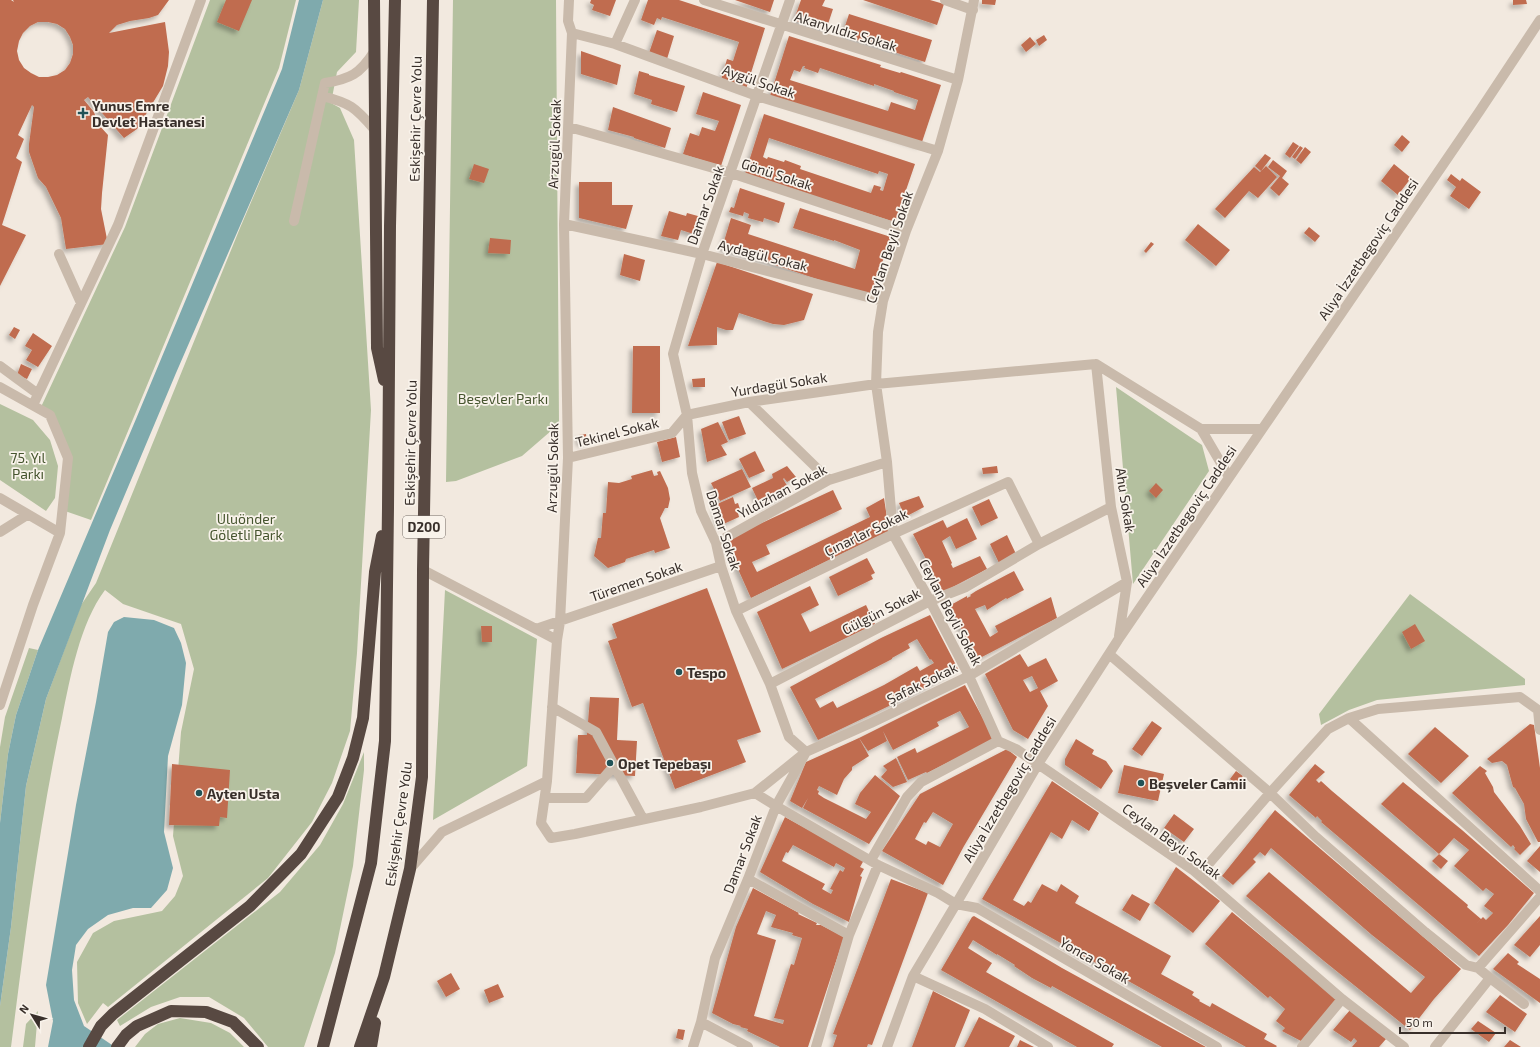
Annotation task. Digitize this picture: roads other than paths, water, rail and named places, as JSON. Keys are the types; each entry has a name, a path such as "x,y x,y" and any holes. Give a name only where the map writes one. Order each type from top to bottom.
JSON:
{"highway":[{"path":"374,0 377,348 389,400"},
{"name":"Eskişehir Çevre Yolu","path":"323,1047 372,863 385,741 390,219 395,0"},
{"name":"Eskişehir Çevre Yolu","path":"360,1047 384,977 410,869 422,777 423,570 433,0"},
{"path":"89,1047 101,1026 113,1014 250,906 301,854 338,797 353,758 363,718 375,572 388,508"},
{"path":"371,1047 384,977"},
{"path":"117,1047 126,1035 137,1026 171,1011 206,1012 233,1022 258,1047"}],"street":[{"path":"33,405 118,225 201,0"},
{"name":"Arzugül Sokak","path":"569,0 568,21 572,33 564,224 568,458 560,622 557,640 547,781 541,823 551,838 643,820"},
{"path":"615,44 635,0"},
{"name":"Akanyıldız Sokak","path":"704,0 958,80"},
{"name":"Damar Sokak","path":"693,1047 701,1022 715,958 748,879 776,806 806,752 789,737 770,684 736,611 721,566 716,543 701,510 692,473 687,415 673,354 702,254 790,0"},
{"path":"945,0 974,5"},
{"name":"Ceylan Beyli Sokak","path":"974,5 958,80 938,151 906,231 883,301 878,332 876,384 887,462 893,534 969,676 998,741 1016,749 1199,875 1342,999 1404,1047"},
{"name":"Aliya İzzetbegoviç Caddesi","path":"887,1047 913,976 1038,764 1118,640 1475,119 1540,20"},
{"name":"Aygül Sokak","path":"572,33 615,44 757,96 938,151"},
{"path":"294,221 324,83 339,81 353,75 364,67 374,52"},
{"path":"322,96 342,101 354,108 374,129"},
{"name":"Gönü Sokak","path":"569,127 731,173 906,231"},
{"name":"Aydagül Sokak","path":"564,224 702,254 883,301"},
{"path":"59,254 81,303"},
{"path":"1096,364 1201,429 1229,478"},
{"name":"Yurdagül Sokak","path":"687,415 749,402 876,384 1096,364"},
{"name":"Ahu Sokak","path":"1096,364 1111,507 1127,582 1118,640"},
{"path":"0,366 38,394"},
{"path":"0,387 50,415 68,458 60,533 33,605 0,705"},
{"path":"749,402 829,480"},
{"name":"Tekinel Sokak","path":"568,458 672,433 687,415"},
{"path":"1201,429 1262,430"},
{"name":"Yıldızhan Sokak","path":"716,543 829,480 887,462"},
{"name":"Çınarlar Sokak","path":"736,611 893,534 1008,482 1039,544"},
{"path":"0,498 60,533"},
{"name":"Gülgün Sokak","path":"770,684 930,601 966,587 1039,544 1111,507"},
{"path":"0,532 27,515"},
{"name":"Türemen Sokak","path":"536,629 721,566"},
{"path":"423,570 557,640"},
{"name":"Şafak Sokak","path":"756,793 806,752 969,676 1127,582"},
{"path":"1109,654 1270,793 1316,837 1425,932 1466,965 1478,968 1524,1004"},
{"path":"1199,875 1328,729 1349,718 1378,708 1520,697 1538,710 1540,730"},
{"path":"552,707 596,732 643,820 756,793 776,806 875,862 938,893 956,904"},
{"path":"1349,718 1540,891"},
{"path":"816,1047 849,935 875,862 907,797 921,782 998,741"},
{"path":"545,798 586,798 614,766"},
{"path":"410,869 442,832 547,781"},
{"path":"748,879 849,935"},
{"path":"1478,968 1540,897"},
{"name":"Yonca Sokak","path":"956,904 977,908 1217,1047"},
{"path":"913,976 985,1009 1048,1047"},
{"path":"1435,1047 1490,978"},
{"path":"1302,1047 1342,999"},
{"path":"701,1022 748,1047"}],"water":[{"path":"299,0 323,0 299,90 176,373 110,530 46,699 26,786 11,927 0,1006 0,823 8,754 16,715 38,650 282,69"},
{"path":"124,617 154,620 174,628 181,643 186,663 182,705 168,756 164,832 173,868 167,890 151,908 133,908 108,915 88,929 76,945 72,970 74,1000 84,1026 115,1047 48,1047 53,1021 46,985 76,805 108,632 114,622"}],"place":[{"name":"Yunus Emre Devlet Hastanesi","path":"83,113"},
{"name":"Tespo","path":"679,672"},
{"name":"Opet Tepebaşı","path":"610,763"},
{"name":"Beşveler Camii","path":"1141,783"},
{"name":"Ayten Usta","path":"199,793"}],"park label":[{"name":"Beşevler Parkı","path":"503,398"},
{"name":"75. Yıl Parkı","path":"28,466"},
{"name":"Uluönder Göletli Park","path":"246,526"}]}
